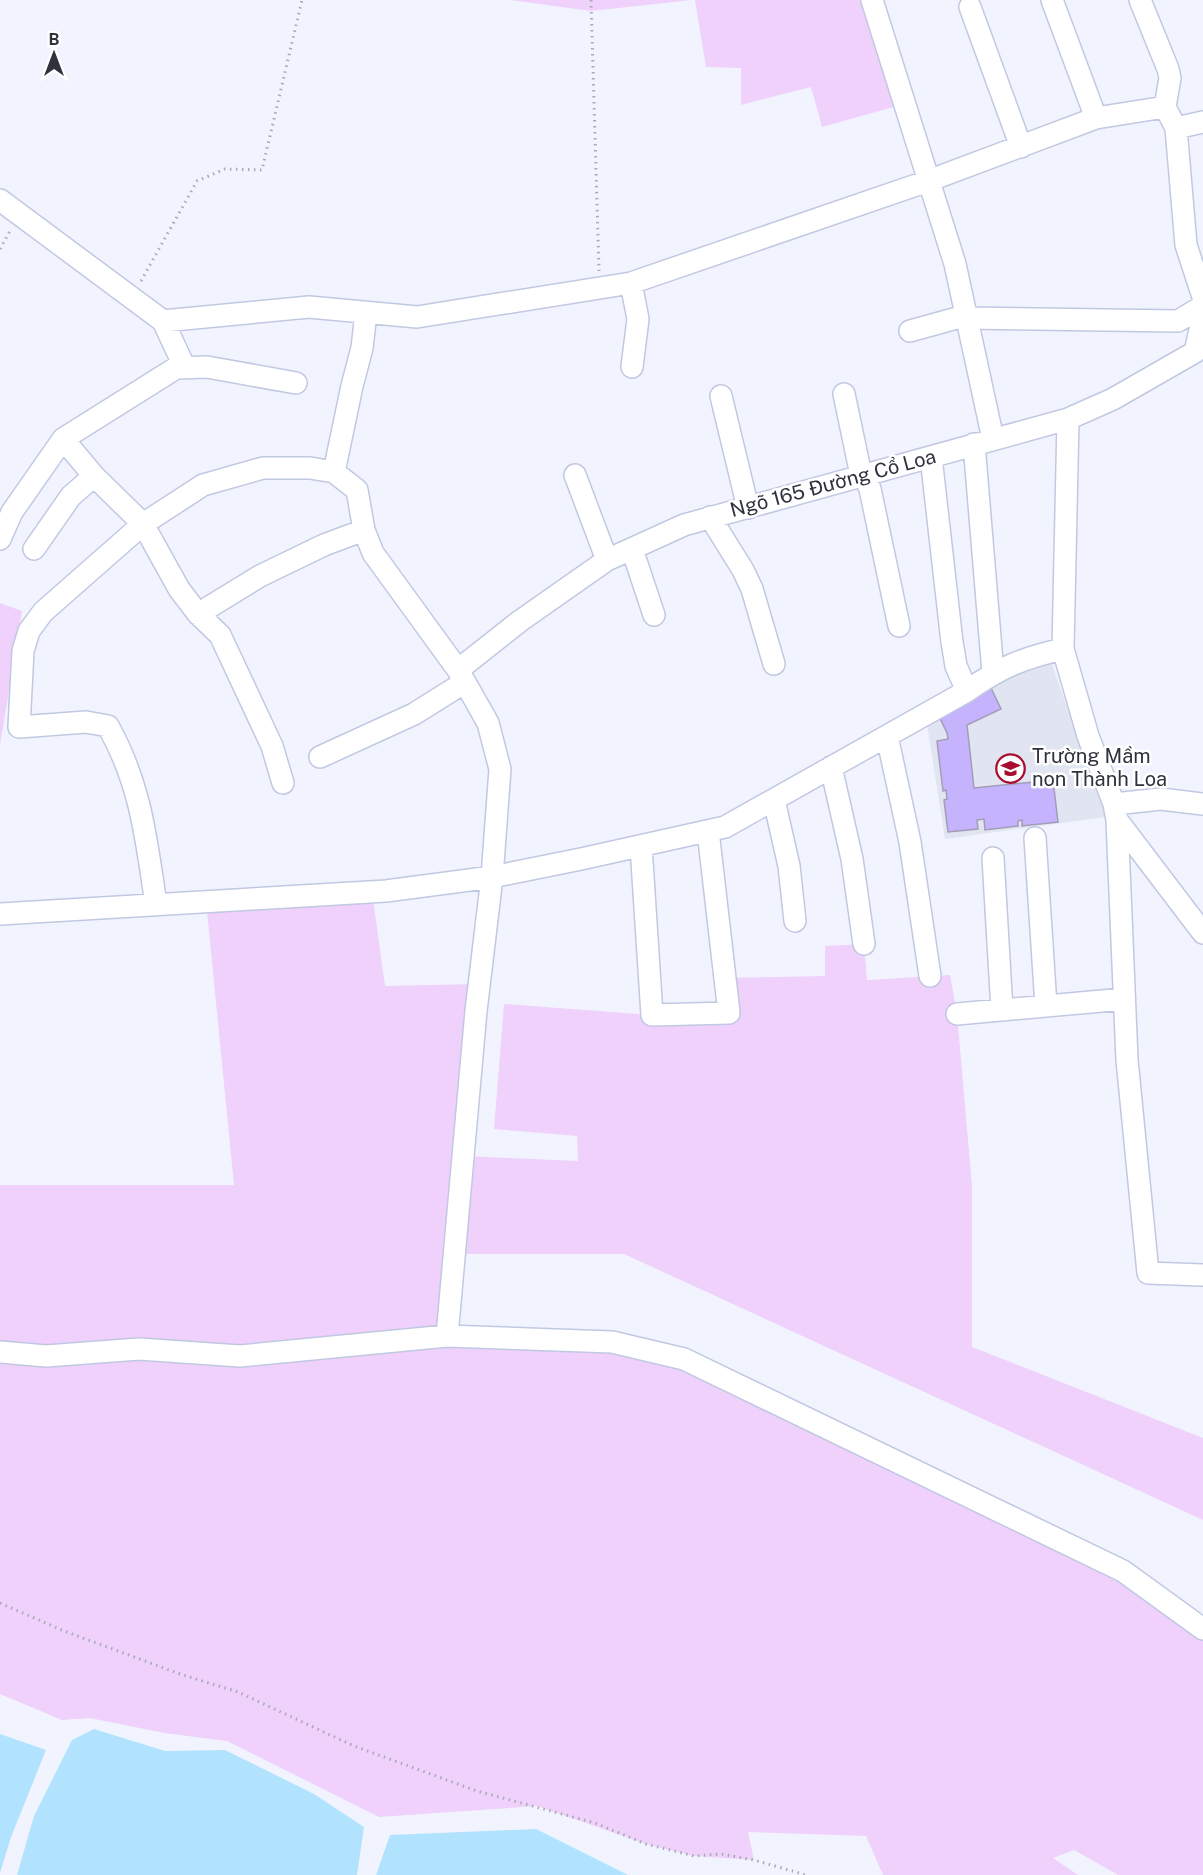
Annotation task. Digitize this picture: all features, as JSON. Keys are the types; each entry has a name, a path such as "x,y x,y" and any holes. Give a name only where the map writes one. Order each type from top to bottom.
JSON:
{"street":[{"path":"872,0 956,264 967,318 984,442 993,673"},
{"path":"1052,0 1096,118"},
{"path":"1140,0 1170,78 1165,107 1176,128 1186,245 1203,297"},
{"path":"970,7 1021,147"},
{"path":"163,321 309,307 417,317 631,283 928,181 1096,118 1165,107"},
{"path":"1176,128 1203,122"},
{"path":"0,200 163,321 184,366"},
{"path":"631,283 638,319 632,367"},
{"path":"910,331 957,318 1178,321 1203,306"},
{"path":"334,472 362,348 366,313"},
{"name":"Ngõ 165 Đường Cổ Loa","path":"321,757 414,714 462,676 520,621 607,560 684,525 710,517 1068,419 1113,399 1195,352 1203,316"},
{"path":"0,539 12,512 63,439 176,368 207,367 296,383"},
{"path":"844,394 863,475 870,489 899,626"},
{"path":"721,396 748,508"},
{"path":"1068,419 1064,649 1088,736 1115,812 1203,933"},
{"path":"63,439 94,476 143,524 179,589 198,614 220,635 272,746 282,783"},
{"path":"931,457 952,642 956,666 967,691"},
{"path":"156,904 143,817 121,749 108,726 86,722 19,727 22,651 29,631 43,612 143,524 203,485 263,468 310,468 334,472 357,490 364,530 373,553 462,676 488,723 500,769 492,877 476,1011 447,1336"},
{"path":"575,475 607,560"},
{"path":"34,549 71,496 94,476"},
{"path":"710,517 752,589 774,664"},
{"path":"198,614 260,576 324,545 364,530"},
{"path":"632,549 654,615"},
{"path":"0,914 386,891 492,877 725,827 967,691 993,673 1030,657 1064,649"},
{"path":"887,736 910,842 930,976"},
{"path":"831,767 852,859 864,944"},
{"path":"1115,812 1161,799 1203,804"},
{"path":"774,800 789,866 795,921"},
{"path":"1115,812 1127,1060 1148,1274 1203,1275"},
{"path":"641,846 652,1015 729,1013 708,831"},
{"path":"1035,838 1046,1006"},
{"path":"993,858 1002,1010"},
{"path":"957,1014 1124,999"},
{"path":"0,1352 46,1356 139,1349 240,1356 447,1336 612,1342 684,1359 1123,1571 1203,1629"}],"path":[{"path":"131,298 197,182 225,169 262,170 302,0"},
{"path":"591,0 600,288"},
{"path":"0,1603 64,1631 159,1667 238,1692 354,1746 477,1791 595,1823 646,1844 694,1857 721,1854 754,1860 806,1875"}],"shaded area":[{"path":"510,0 692,0 591,11"},
{"path":"695,0 872,0 904,104 822,127 811,87 741,105 741,68 706,67"},
{"path":"0,603 22,611 0,745"},
{"name":"Trường Mầm non Thành Loa","path":"1050,659 1106,817 945,839 926,718 1026,666"},
{"path":"372,892 385,986 479,984 464,1156 578,1161 577,1136 494,1129 504,1004 652,1015 728,1013 725,978 825,976 825,946 864,944 867,980 950,975 957,1014 972,1186 972,1347 1203,1438 1203,1520 624,1254 455,1254 447,1336 684,1359 1123,1571 1203,1629 1203,1875 1118,1875 1074,1850 1053,1858 1078,1875 883,1875 866,1836 748,1832 754,1860 694,1856 646,1844 537,1806 379,1817 227,1741 164,1733 90,1718 62,1720 0,1694 0,1185 234,1185 206,901"}],"water":[{"path":"94,1729 165,1751 225,1750 314,1794 364,1827 357,1875 17,1875 34,1816 72,1740"},
{"path":"0,1734 46,1750 11,1837 0,1873"},
{"path":"536,1829 628,1875 376,1875 390,1835"}],"building":[{"path":"991,688 1001,709 967,725 974,788 1053,780 1058,822 1022,826 1022,820 1018,821 1018,826 985,830 984,819 977,820 978,829 948,832 944,800 947,799 946,790 943,791 937,741 948,739 938,714"}],"place":[{"name":"Trường Mầm non Thành Loa","path":"1011,768"}]}
